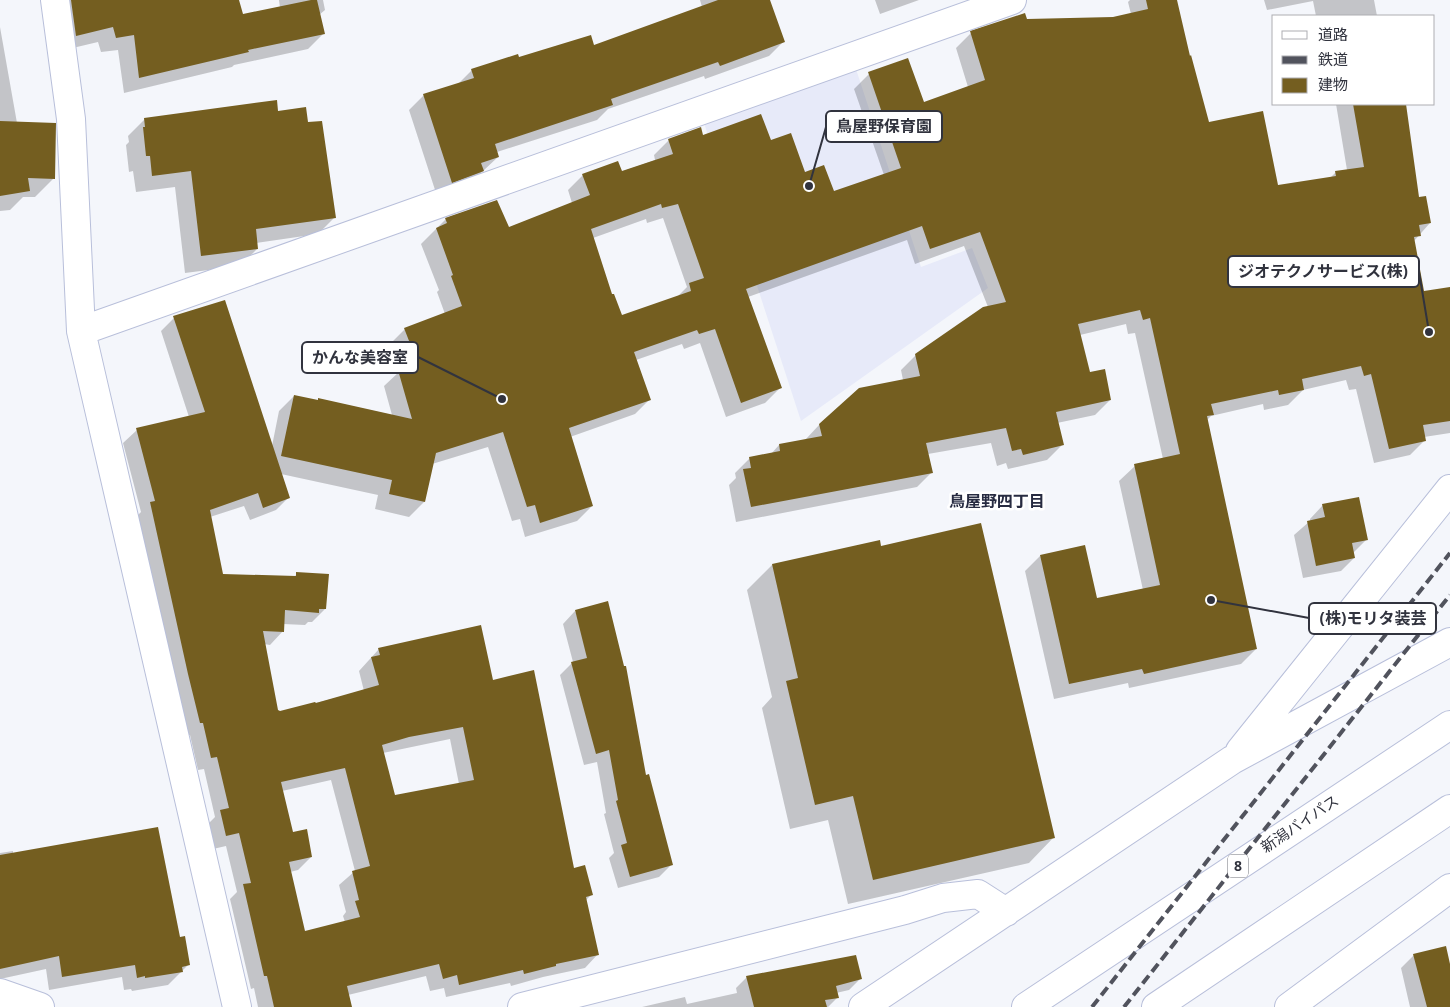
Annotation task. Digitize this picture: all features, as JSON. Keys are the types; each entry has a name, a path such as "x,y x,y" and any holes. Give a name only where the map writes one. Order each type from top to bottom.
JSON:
{"main road":[{"path":"56,0 71,118 81,330 237,1007"},
{"path":"81,330 1012,0"},
{"path":"1232,760 1450,489"},
{"path":"863,1007 1232,760 1450,642"},
{"name":"新潟バイパス","path":"1026,1007 1450,725"},
{"path":"1156,1007 1450,809"},
{"path":"1289,1007 1450,888"},
{"path":"522,1007 905,910 943,898 978,894 1006,912"},
{"path":"0,993 40,1007"}],"shaded area":[{"path":"854,63 921,267 972,248 988,288 801,421 704,123"}],"building":[{"path":"71,0 239,0 243,14 317,0 325,34 248,50 249,52 139,78 134,35 116,38 113,27 76,36"},
{"path":"718,0 770,0 785,42 720,66 718,62 611,99 613,105 495,144 499,157 481,163 484,171 452,183 423,94 474,78 471,69 518,54 519,57 591,35 594,45"},
{"path":"1146,0 1177,0 1190,56 1209,122 1263,111 1278,185 1336,176 1335,171 1364,167 1353,105 1406,105 1419,197 1426,196 1431,223 1419,225 1421,236 1414,237 1424,291 1450,287 1450,421 1423,425 1426,441 1389,449 1371,374 1364,376 1361,366 1302,379 1304,390 1279,395 1278,390 1211,404 1214,415 1207,416 1257,649 1144,674 1142,669 1069,684 1040,555 1085,545 1097,598 1160,585 1134,464 1180,454 1150,318 1143,320 1140,310 1078,324 1090,372 1105,369 1111,400 1056,412 1064,445 1023,455 1021,449 1012,451 1006,428 926,443 933,473 751,507 743,469 751,468 749,457 780,451 779,444 822,436 819,424 859,388 920,376 915,354 983,307 1006,302 980,232 930,249 922,226 746,289 782,388 741,403 715,329 699,334 697,330 634,352 651,400 569,428 593,506 540,523 535,505 527,507 503,432 436,453 425,502 389,494 392,480 281,456 294,395 318,400 318,398 412,419 398,370 418,364 404,328 462,306 436,228 447,223 445,218 497,200 509,227 590,195 582,174 618,161 622,171 673,154 668,139 701,127 703,135 761,114 771,140 791,133 805,172 824,165 834,191 901,168 868,72 908,58 924,102 985,80 970,31 1025,13 1027,19 1113,17 1148,9","holes":["661,204 662,208 678,204 704,278 689,283 691,291 622,315 614,294 612,294 591,229"]},
{"path":"277,100 278,111 306,107 308,122 322,121 336,218 256,229 258,249 201,256 191,171 152,176 150,156 146,156 144,118"},
{"path":"0,121 56,123 55,179 28,178 30,191 0,196"},
{"path":"225,300 290,498 263,508 258,493 210,510 223,574 296,576 296,572 329,574 326,609 319,609 319,613 285,610 284,632 263,631 278,710 316,703 379,685 371,657 380,655 378,648 481,625 493,680 534,670 574,868 585,865 593,895 586,897 599,955 556,964 556,966 524,974 523,970 459,985 457,975 443,979 439,964 347,986 352,1007 274,1007 267,976 264,976 243,884 251,883 239,833 226,836 220,810 229,808 217,757 211,758 203,723 200,723 188,674 150,502 155,501 136,428 205,412 173,316","holes":["463,727 474,780 395,795 382,745 409,737","345,768 370,866 352,871 359,900 355,901 360,917 305,931 289,862 312,857 307,829 293,832 281,782"]},
{"path":"1359,497 1368,540 1352,543 1355,558 1316,566 1307,521 1325,517 1322,504"},
{"path":"981,523 1055,838 873,880 853,796 815,805 786,681 798,678 772,564 880,540 881,546"},
{"path":"608,601 624,666 626,666 646,775 649,774 673,865 630,877 621,845 627,843 616,801 618,800 609,750 596,754 571,662 587,658 575,610"},
{"path":"158,827 180,937 185,936 190,965 182,967 183,972 137,978 135,965 62,977 59,956 0,969 0,855"},
{"path":"1446,946 1450,964 1450,1007 1427,1007 1413,954"},
{"path":"856,955 862,979 836,986 839,998 825,1000 827,1007 754,1007 746,976"}],"railway":[{"path":"1092,1007 1450,553"},
{"path":"1124,1007 1450,595"}],"place":[{"name":"鳥屋野保育園","path":"809,186"},
{"name":"ジオテクノサービス(株)","path":"1429,332"},
{"name":"かんな美容室","path":"502,399"},
{"name":"(株)モリタ装芸","path":"1211,600"}],"district":[{"name":"鳥屋野四丁目","path":"997,501"}]}
